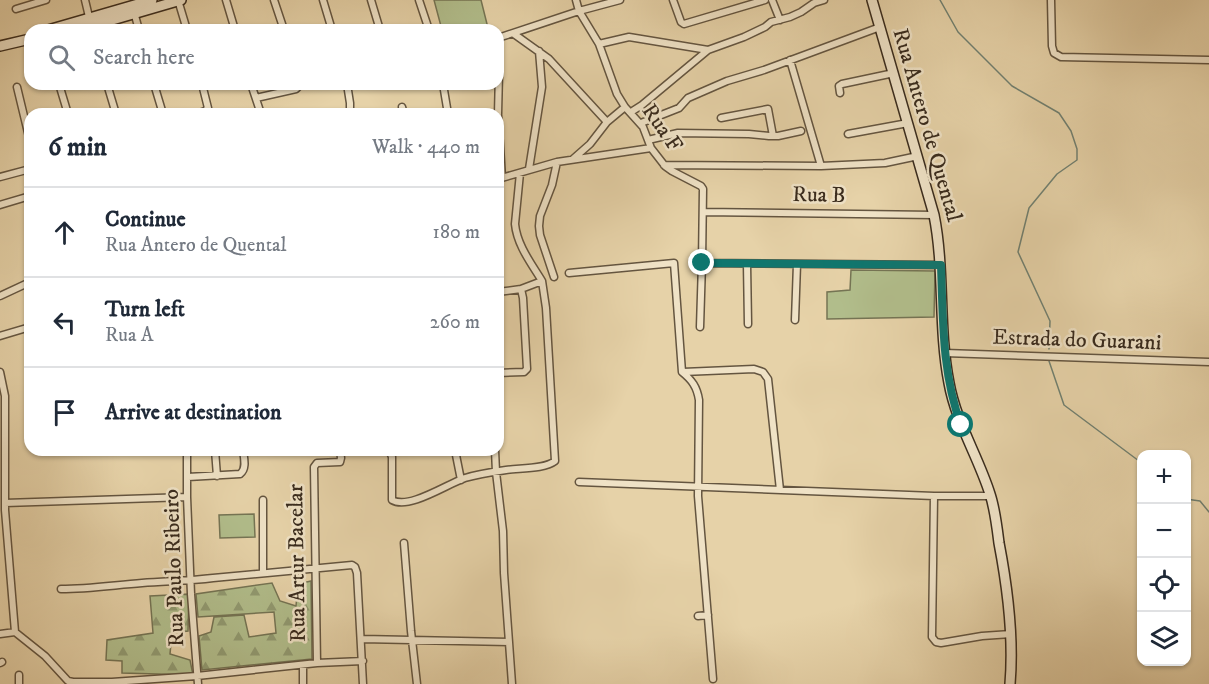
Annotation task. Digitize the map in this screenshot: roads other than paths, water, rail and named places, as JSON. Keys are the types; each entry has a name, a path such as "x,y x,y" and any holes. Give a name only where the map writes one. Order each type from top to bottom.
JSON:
{"street":[{"path":"16,9 46,0"},
{"path":"85,0 91,24"},
{"path":"133,10 152,0"},
{"path":"94,24 133,10 179,0 185,24"},
{"path":"226,0 233,24"},
{"path":"274,0 282,24"},
{"path":"323,0 330,24"},
{"path":"371,0 378,24"},
{"path":"419,0 427,24"},
{"name":"Rua F","path":"576,0 579,11 599,44 617,94 625,107 641,123 651,148 664,165 701,186 703,212 700,327"},
{"path":"504,36 579,11 620,0"},
{"path":"673,0 681,22 684,24 765,0"},
{"path":"772,0 780,20"},
{"path":"631,112 708,51 744,37 771,22 790,17 822,0"},
{"name":"Rua Antero de Quental","path":"872,0 934,215 941,265 948,382 956,411 991,496 1006,580 1011,634 1010,684"},
{"path":"1051,0 1052,46 1054,53 1061,57 1209,60"},
{"path":"133,10 137,24"},
{"path":"641,123 679,108 688,98 727,81 880,27"},
{"path":"514,34 549,59 607,122"},
{"path":"599,44 628,37 708,51"},
{"path":"0,46 24,40"},
{"path":"529,170 542,87 539,51"},
{"path":"790,60 821,166"},
{"path":"840,93 839,86 842,84 894,73"},
{"path":"17,87 24,116"},
{"path":"61,90 66,108"},
{"path":"109,90 114,108"},
{"path":"156,90 161,108"},
{"path":"204,90 208,108"},
{"path":"253,90 259,108"},
{"path":"256,98 288,90"},
{"path":"347,90 350,108"},
{"path":"444,90 447,108"},
{"path":"498,108 499,90"},
{"path":"572,160 590,144 607,122 625,107"},
{"path":"721,118 768,109 773,136"},
{"path":"848,134 908,123"},
{"path":"648,140 678,134 773,136 801,131"},
{"path":"504,177 557,162 651,148"},
{"path":"664,165 821,166 885,163 918,156"},
{"path":"554,277 538,226 557,162"},
{"path":"0,177 24,171"},
{"path":"392,456 392,500 394,501 420,498 461,480 496,472 548,465 555,461 546,308 542,281 523,249 514,224 520,173"},
{"path":"0,205 24,198"},
{"name":"Rua B","path":"703,212 934,215"},
{"path":"569,273 674,263 682,372 694,384 698,395 698,496 713,679"},
{"path":"702,263 941,265"},
{"path":"747,264 748,324"},
{"path":"795,320 797,264"},
{"path":"504,291 521,289 542,281"},
{"path":"0,296 24,285"},
{"path":"504,373 522,373 527,369 524,298 521,289"},
{"path":"0,336 24,329"},
{"name":"Estrada do Guarani","path":"945,354 1209,362"},
{"path":"682,372 754,369 764,372 768,379 780,490"},
{"path":"0,372 5,396 4,508 15,632"},
{"name":"Rua Paulo Ribeiro","path":"187,456 191,581 198,684"},
{"path":"215,456 217,476"},
{"path":"188,477 240,474 244,472 243,456"},
{"name":"Rua Artur Bacelar","path":"317,663 314,466 319,463 340,462 341,456"},
{"path":"457,456 461,480"},
{"path":"495,456 503,531 512,684"},
{"path":"579,482 934,496 991,496"},
{"path":"4,508 187,496"},
{"path":"934,496 932,637 936,642 941,643 1011,634"},
{"path":"263,500 263,573"},
{"path":"404,543 411,640 417,684"},
{"path":"61,589 191,581 352,565 357,573 363,684"},
{"path":"698,616 708,615"},
{"path":"0,634 15,632 45,656 68,683 112,683 317,663 363,661"},
{"path":"362,639 509,642"},
{"path":"303,665 303,684"},
{"path":"19,675 19,684"}],"waterway":[{"path":"940,0 958,32 1012,86 1059,113 1071,131 1077,149 1077,160 1057,174 1029,208 1018,252 1050,321 1049,349"},
{"path":"1049,361 1064,405 1137,460"},
{"path":"1191,500 1200,501 1209,512"}]}
